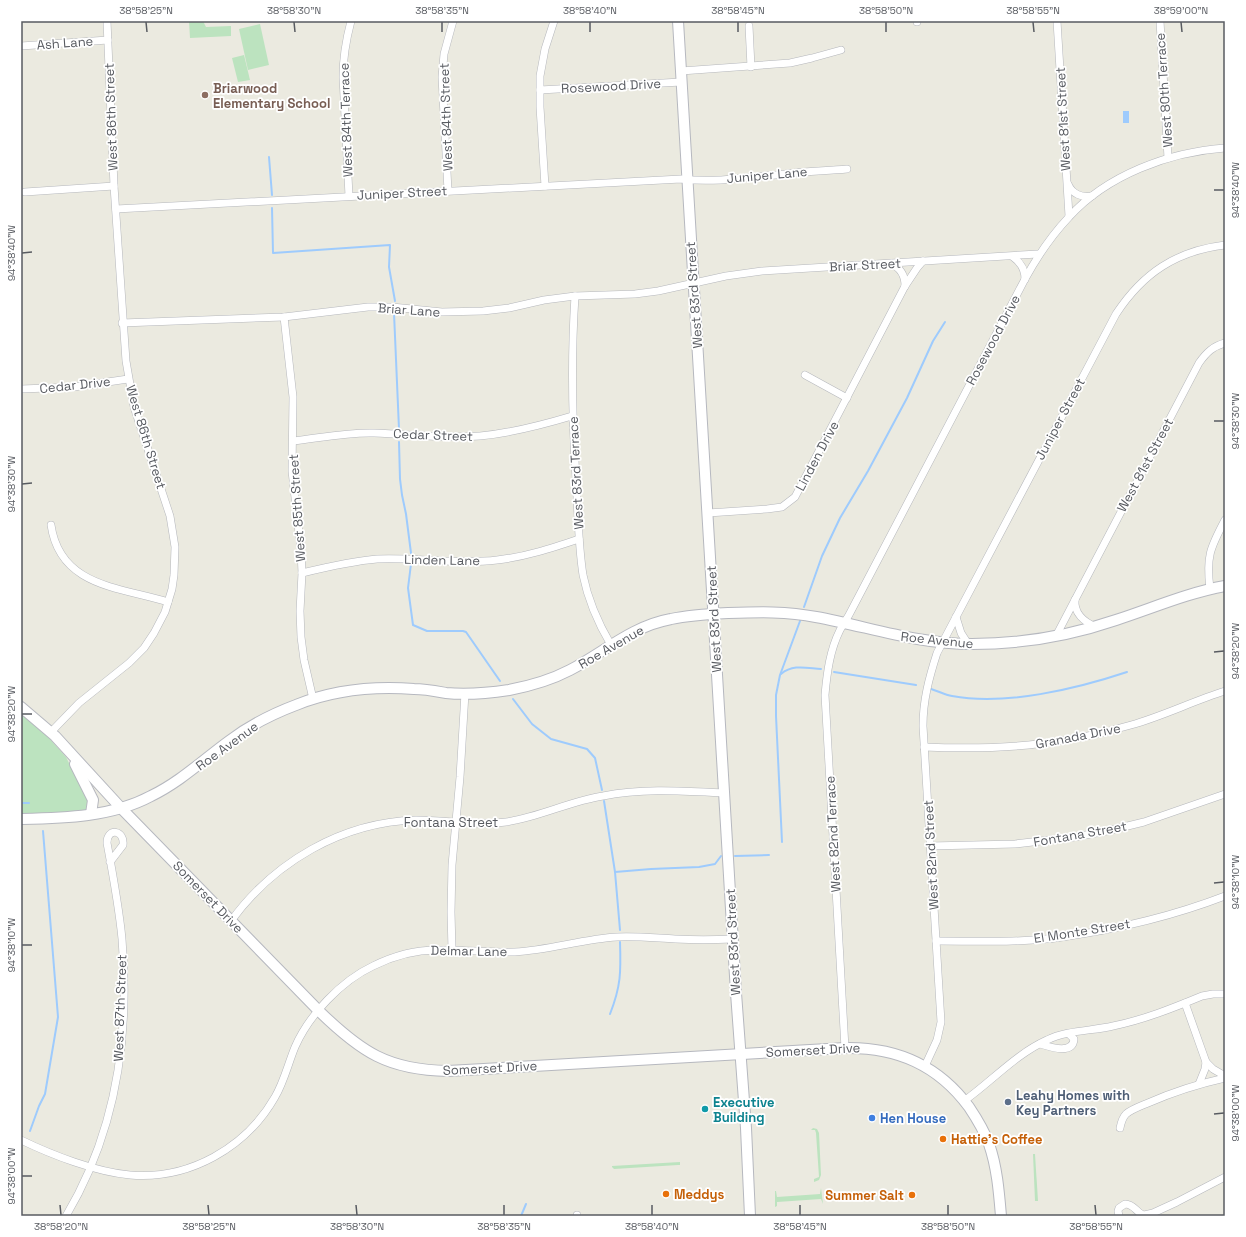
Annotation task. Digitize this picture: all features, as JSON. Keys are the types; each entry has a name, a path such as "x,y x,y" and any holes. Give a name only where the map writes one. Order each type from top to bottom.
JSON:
{"street":[{"name":"West 86th Street","path":"51,732 79,703 129,663 144,648 159,625 168,602 174,575 176,547 174,532 167,505 134,407 128,379 122,324 107,21"},
{"name":"West 84th Terrace","path":"349,196 343,61 351,21"},
{"name":"West 84th Street","path":"448,191 442,77 444,54 453,21"},
{"path":"544,186 540,90 545,49 554,21"},
{"name":"West 83rd Street","path":"678,21 732,939 750,1216"},
{"name":"West 81st Street","path":"1057,21 1069,216"},
{"name":"West 80th Terrace","path":"1160,21 1168,158"},
{"path":"749,26 751,66"},
{"name":"Ash Lane","path":"21,46 108,40"},
{"path":"680,71 790,63 841,50"},
{"name":"Rosewood Drive","path":"540,90 681,82"},
{"name":"Rosewood Drive","path":"844,623 1038,254 1069,216 1092,196 1113,183 1138,169 1168,158 1190,152 1225,148"},
{"name":"Juniper Lane","path":"688,179 697,180 765,176 847,169"},
{"name":"Juniper Street","path":"116,209 688,179"},
{"path":"1067,182 1069,188 1075,193 1084,196 1092,196"},
{"path":"25,192 114,186"},
{"name":"Juniper Street","path":"942,643 1116,314 1126,299 1138,285 1152,273 1177,257 1208,247 1225,245"},
{"name":"Briar Street","path":"694,284 726,276 762,271 1038,254"},
{"path":"1013,256 1021,265 1025,273 1025,279"},
{"name":"Linden Drive","path":"708,513 782,507 795,497 848,398 905,286 923,262"},
{"path":"890,263 899,269 903,275 905,286"},
{"name":"Briar Lane","path":"122,324 284,317 368,307 392,307 442,312 482,311 509,308 544,300 575,296 635,294 694,284"},
{"name":"West 83rd Terrace","path":"575,296 572,350 572,416 579,539 583,575 588,595 601,628 611,645"},
{"name":"West 85th Street","path":"284,317 293,385 294,410 292,471 300,530 302,573 300,611 301,637 304,660 313,699"},
{"name":"West 81st Street","path":"1056,636 1199,363 1204,355 1211,349 1225,343"},
{"path":"806,374 848,398"},
{"name":"Cedar Drive","path":"21,389 74,387 128,379"},
{"name":"Cedar Street","path":"293,442 348,434 373,433 439,437 482,436 529,428 572,416"},
{"path":"1210,589 1208,572 1209,555 1213,543 1225,520"},
{"path":"51,525 53,538 62,556 71,567 80,573 102,584 168,602"},
{"name":"Linden Lane","path":"302,573 355,562 377,560 406,559 455,562 497,560 541,551 579,539"},
{"name":"Roe Avenue","path":"21,819 58,818 91,814 121,808 150,797 176,782 230,740 268,716 313,699 350,690 389,688 416,689 449,693 486,693 508,690 543,681 569,671 628,634 656,623 677,618 713,614 762,612 790,613 844,623 895,636 942,643 968,644 1018,642 1056,636 1096,627 1179,597 1225,586"},
{"path":"1076,598 1075,605 1078,612 1087,622 1096,627"},
{"path":"956,617 961,633 968,644"},
{"name":"West 82nd Terrace","path":"844,623 840,629 830,660 826,676 825,695 845,1048"},
{"name":"West 82nd Street","path":"925,1066 935,1047 940,1028 923,721 925,694 928,679 942,643"},
{"name":"Granada Drive","path":"924,747 962,749 1009,748 1048,744 1132,725 1225,691"},
{"path":"452,950 451,884 465,693"},
{"name":"Somerset Drive","path":"21,707 51,732 121,808 319,1011 340,1031 368,1052 398,1065 429,1071 448,1071 845,1048 868,1048 883,1050 925,1066 937,1074 964,1101 983,1128 991,1149 997,1176 1001,1216"},
{"path":"69,752 93,800 91,814"},
{"name":"Fontana Street","path":"231,921 247,901 281,869 301,854 336,837 378,824 426,820 488,824 527,818 587,799 620,793 672,791 724,794"},
{"name":"Fontana Street","path":"930,846 1015,844 1075,837 1144,822 1225,794"},
{"name":"West 87th Street","path":"66,1216 91,1167 105,1127 118,1073 124,994 122,939 119,911 110,862"},
{"name":"El Monte Street","path":"936,941 1032,940 1062,937 1155,919 1225,896"},
{"name":"Delmar Lane","path":"21,1140 52,1154 114,1173 132,1175 165,1174 202,1163 228,1149 242,1138 266,1111 279,1089 301,1035 335,992 356,975 372,966 410,953 426,950 516,952 624,936 704,940 732,939"},
{"path":"964,1101 1032,1048 1048,1039 1134,1021 1202,996 1225,994"},
{"path":"1185,1003 1206,1062 1225,1077"},
{"path":"1040,1044 1067,1049 1072,1047 1074,1039 1069,1034"},
{"path":"1199,1084 1206,1062"},
{"path":"1120,1128 1121,1122 1126,1115 1134,1109 1161,1097 1225,1077"},
{"path":"1119,1216 1119,1208 1125,1204 1132,1205 1142,1215 1153,1213 1225,1177"}],"green space":[{"path":"189,21 203,21 206,27 231,26 231,36 190,38"},
{"path":"260,24 269,65 248,70 239,29"},
{"path":"244,55 250,80 238,82 232,58"},
{"path":"21,707 66,757 87,799 88,809 21,819"},
{"path":"813,1128 817,1129 819,1133 821,1175 819,1180 814,1182 814,1179 819,1177 816,1133 815,1130 811,1130"},
{"path":"1033,1154 1035,1154 1038,1201 1035,1201"},
{"path":"680,1162 680,1165 614,1169 612,1167 612,1166"},
{"path":"821,1188 823,1204 821,1199 777,1202 777,1206 775,1207 775,1191 777,1197 820,1194"}],"water":[{"path":"1123,111 1129,111 1129,123 1123,123"}],"waterway":[{"path":"269,157 272,195"},
{"path":"272,208 273,253 390,245 389,267 395,301"},
{"path":"394,313 399,429"},
{"path":"804,607 822,556 840,518 868,471 907,398 933,341 945,322"},
{"path":"399,442 400,479 411,553"},
{"path":"411,564 408,588 413,625 427,631 466,632 500,681"},
{"path":"782,842 776,695 780,675 800,621"},
{"path":"781,674 795,668 821,669"},
{"path":"834,672 916,685"},
{"path":"931,689 949,695 973,699 995,699 1063,690 1127,672"},
{"path":"513,699 532,724 551,739 587,749 595,758 602,790"},
{"path":"604,801 615,872"},
{"path":"21,803 29,803"},
{"path":"30,1131 45,1094 58,1017 43,831"},
{"path":"735,856 769,855"},
{"path":"620,930 615,872 699,867 715,864 721,856"},
{"path":"610,1014 620,979 620,942"},
{"path":"521,1216 526,1204"}],"place":[{"name":"Briarwood Elementary School","path":"205,95"},
{"name":"Leahy Homes with Key Partners","path":"1008,1102"},
{"name":"Executive Building","path":"705,1109"},
{"name":"Hen House","path":"872,1118"},
{"name":"Hattie’s Coffee","path":"943,1139"},
{"name":"Meddys","path":"666,1194"},
{"name":"Summer Salt","path":"912,1195"}]}
